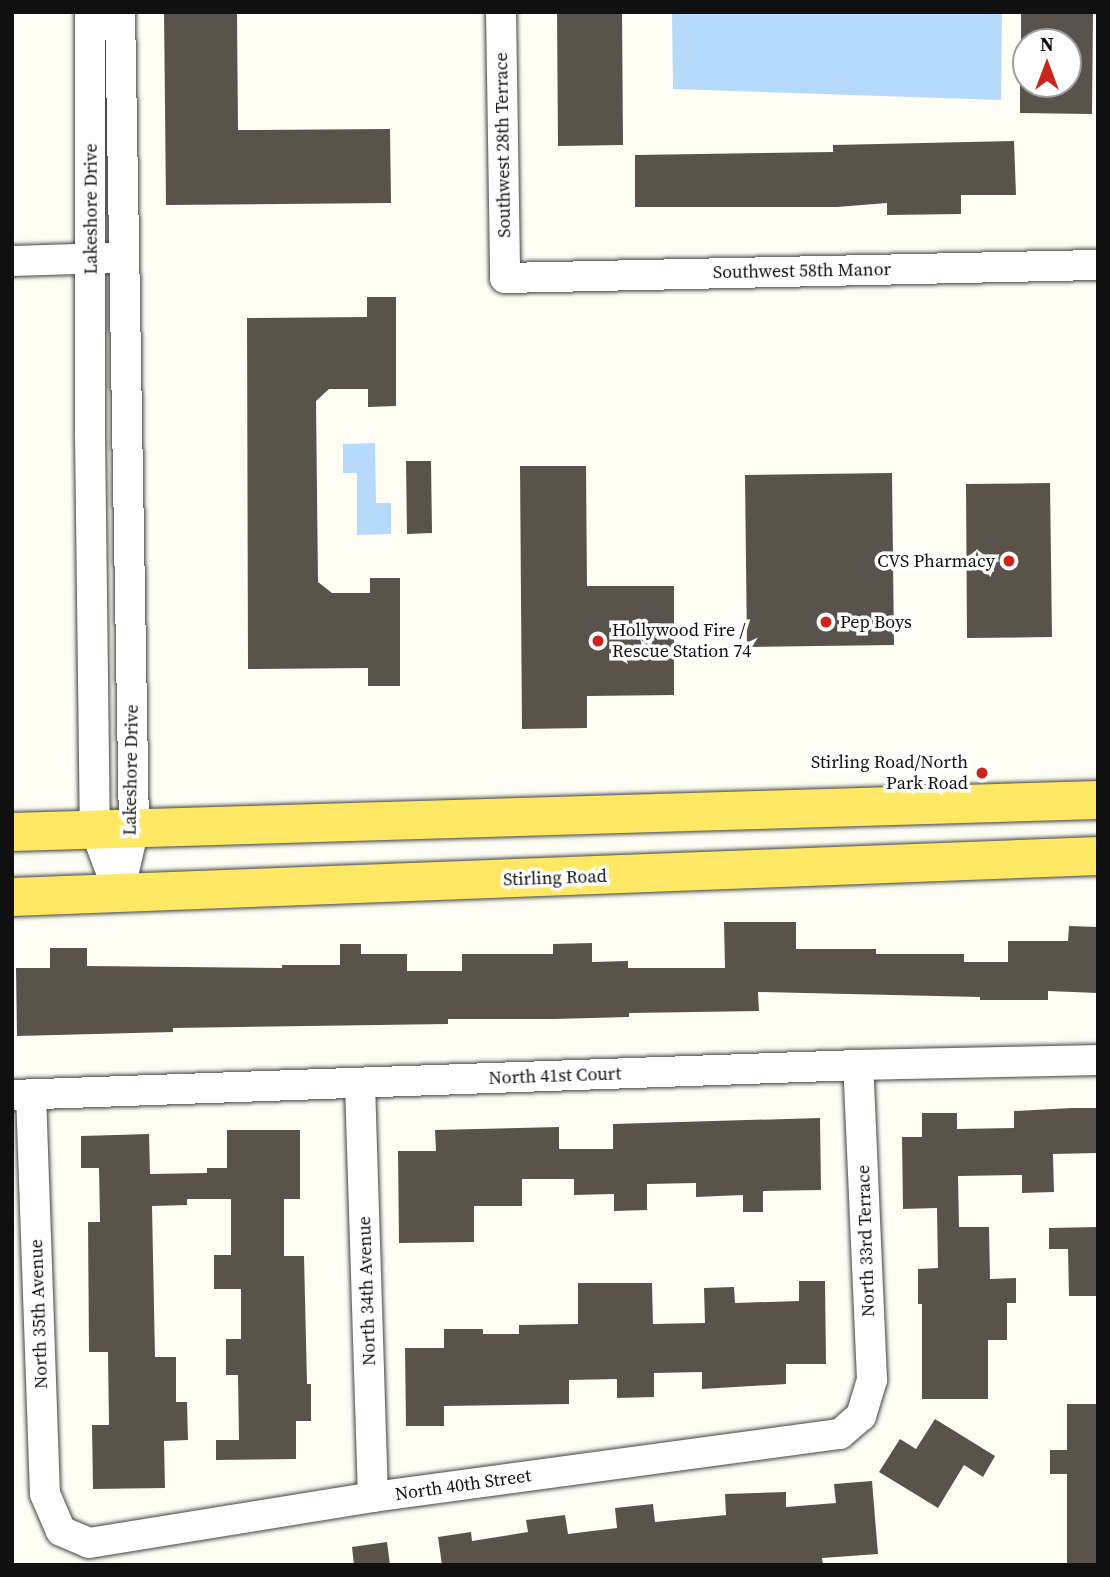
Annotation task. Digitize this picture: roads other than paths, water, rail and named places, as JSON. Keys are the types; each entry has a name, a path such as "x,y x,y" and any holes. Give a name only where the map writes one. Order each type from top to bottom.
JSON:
{"main road":[{"path":"12,832 1098,800"},
{"name":"Stirling Road","path":"12,897 1098,856"}],"street":[{"name":"Lakeshore Drive","path":"90,12 90,405 95,829 118,893"},
{"name":"Lakeshore Drive","path":"118,893 134,828 120,12"},
{"name":"Southwest 28th Terrace","path":"501,12 505,278"},
{"path":"12,261 123,258"},
{"name":"Southwest 58th Manor","path":"505,278 1098,265"},
{"path":"90,405 127,404"},
{"name":"North 41st Court","path":"21,1094 858,1065 1098,1060"},
{"name":"North 33rd Terrace","path":"858,1065 872,1380 861,1416"},
{"name":"North 34th Avenue","path":"360,1084 373,1497"},
{"name":"North 35th Avenue","path":"21,1094 45,1494 61,1531"},
{"name":"North 40th Street","path":"61,1531 89,1543 373,1497 840,1434 861,1416"}],"water":[{"path":"672,12 1002,12 1001,100 673,89"},
{"path":"375,443 376,503 391,503 391,534 357,535 357,473 343,473 343,444"}],"place":[{"name":"CVS Pharmacy","path":"1009,561"},
{"name":"Pep Boys","path":"826,622"},
{"name":"Hollywood Fire / Rescue Station 74","path":"598,641"},
{"name":"Stirling Road/North Park Road","path":"982,773"}]}
